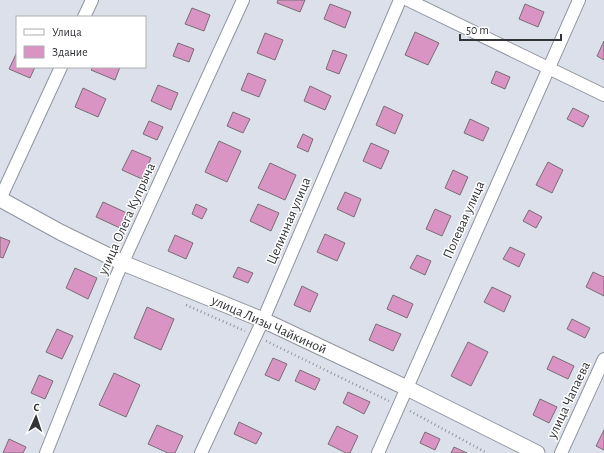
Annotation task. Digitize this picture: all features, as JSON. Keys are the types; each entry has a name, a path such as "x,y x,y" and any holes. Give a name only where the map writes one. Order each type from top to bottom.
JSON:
{"street":[{"path":"84,16 92,0"},
{"name":"улица Олега Купрыча","path":"46,453 123,264 243,0"},
{"name":"Целинная улица","path":"201,453 263,320 400,0"},
{"path":"408,0 604,95"},
{"name":"Полевая улица","path":"378,453 578,0"},
{"path":"0,199 61,68"},
{"name":"улица Лизы Чайкиной","path":"0,199 123,264 263,320 407,388 537,453"},
{"name":"улица Чапаева","path":"561,453 604,359"}],"building":[{"path":"278,0 305,0 300,12 277,3"},
{"path":"330,4 351,12 345,28 324,19"},
{"path":"525,4 544,12 538,27 519,19"},
{"path":"192,8 210,15 204,31 185,24"},
{"path":"415,32 439,43 428,65 405,55"},
{"path":"265,33 283,40 275,60 257,53"},
{"path":"604,41 604,60 597,56"},
{"path":"178,43 194,49 189,62 173,56"},
{"path":"333,50 347,55 339,74 326,69"},
{"path":"16,54 16,68 35,68 30,78 9,69"},
{"path":"92,68 120,68 115,80 91,70"},
{"path":"496,71 510,77 505,89 491,83"},
{"path":"248,73 266,80 259,97 241,90"},
{"path":"158,85 178,93 171,110 151,101"},
{"path":"310,86 331,96 325,110 304,101"},
{"path":"83,88 106,99 98,117 75,107"},
{"path":"384,106 403,115 395,134 376,125"},
{"path":"573,108 589,116 583,127 567,119"},
{"path":"233,112 250,119 243,133 227,126"},
{"path":"470,119 489,128 483,141 464,133"},
{"path":"149,121 163,127 157,140 143,134"},
{"path":"303,134 313,139 308,152 297,147"},
{"path":"219,141 241,151 227,182 205,172"},
{"path":"371,143 389,151 381,169 363,161"},
{"path":"132,150 151,158 142,179 122,170"},
{"path":"548,162 563,170 552,193 536,185"},
{"path":"270,163 296,175 285,200 258,188"},
{"path":"453,170 468,177 460,195 445,188"},
{"path":"345,192 361,199 354,217 337,209"},
{"path":"103,202 127,213 120,228 96,217"},
{"path":"196,204 207,209 202,219 192,214"},
{"path":"258,204 279,213 271,231 250,221"},
{"path":"435,209 451,216 442,236 426,229"},
{"path":"529,210 542,217 536,228 523,221"},
{"path":"325,234 345,243 337,261 317,252"},
{"path":"175,235 193,243 186,259 168,251"},
{"path":"0,237 10,241 3,258 0,257"},
{"path":"510,247 525,254 519,267 503,259"},
{"path":"417,255 431,261 425,275 410,268"},
{"path":"238,267 253,273 248,283 233,277"},
{"path":"75,268 97,278 88,299 66,288"},
{"path":"593,272 604,277 604,296 586,287"},
{"path":"302,286 318,294 310,312 294,305"},
{"path":"492,287 511,296 504,312 484,302"},
{"path":"393,295 413,304 407,318 387,309"},
{"path":"147,307 174,319 161,350 134,338"},
{"path":"572,319 590,328 585,338 567,329"},
{"path":"376,324 401,334 393,351 369,340"},
{"path":"57,329 73,336 62,359 46,352"},
{"path":"468,342 488,352 471,386 451,376"},
{"path":"553,356 574,366 568,379 547,369"},
{"path":"273,358 287,364 279,381 265,375"},
{"path":"300,370 320,379 315,390 295,381"},
{"path":"114,373 140,385 126,417 99,405"},
{"path":"39,375 53,381 45,399 31,393"},
{"path":"348,392 370,402 364,414 343,403"},
{"path":"540,399 557,407 549,423 533,415"},
{"path":"239,422 262,433 256,444 234,434"},
{"path":"157,425 183,436 175,453 168,453 148,444"},
{"path":"337,426 358,436 350,453 346,453 328,444"},
{"path":"604,430 604,450 596,446"},
{"path":"425,432 440,439 435,450 420,443"},
{"path":"9,439 26,447 23,453 3,453"},
{"path":"454,447 467,453 451,453"}]}
